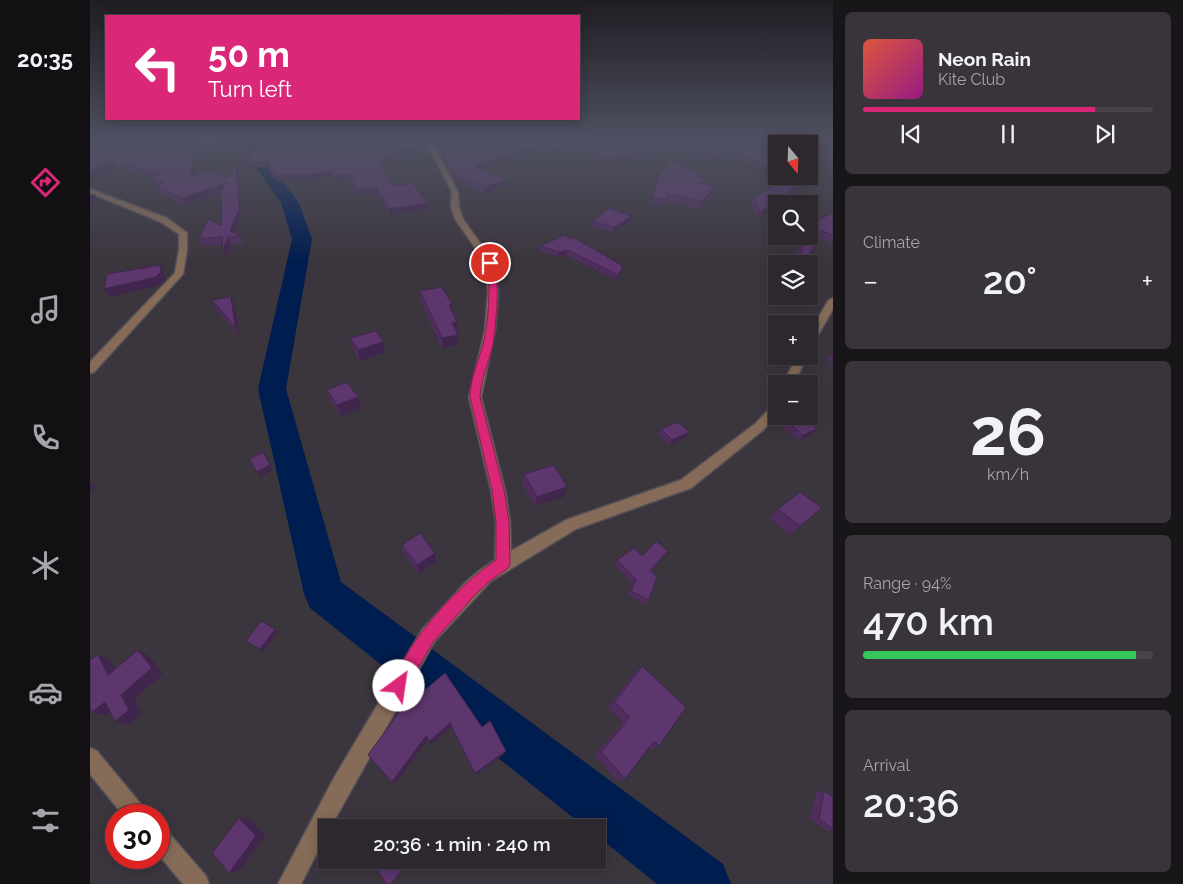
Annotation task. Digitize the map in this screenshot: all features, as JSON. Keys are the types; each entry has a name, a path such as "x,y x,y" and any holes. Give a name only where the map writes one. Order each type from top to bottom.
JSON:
{"street":[{"path":"450,181 455,192 456,212 490,263 493,271 492,317 488,346 475,386 475,397 498,490 503,522 503,564"},
{"path":"90,191 134,207 171,224 183,232 184,250 179,274 90,369"},
{"path":"818,327 833,302"},
{"path":"289,884 341,784 428,636 470,590 485,576 503,564 571,524 686,484 759,427 768,417"},
{"path":"90,758 128,804"},
{"path":"170,852 198,884"}],"building":[{"path":"158,181 237,181 239,209 230,231 241,236 228,237 223,250 222,237 199,239 208,219 222,226 221,192 226,183 182,198 156,186 163,183"},
{"path":"353,181 391,181 394,186 413,183 427,203 389,209 377,187 357,190"},
{"path":"472,181 503,181 485,187"},
{"path":"657,181 702,181 699,183 716,186 701,202 668,194 666,199 652,197"},
{"path":"774,185 798,185 785,195 768,195 768,207 760,213 754,199"},
{"path":"609,208 632,216 615,227 592,222"},
{"path":"833,213 833,235 821,231 818,240 818,220"},
{"path":"565,235 572,239 573,237 623,266 618,275 567,250 559,252 540,246"},
{"path":"802,245 815,245 809,255 801,255"},
{"path":"160,265 161,272 156,277 104,289 107,274"},
{"path":"442,287 452,304 449,305 457,322 452,323 458,335 442,338 420,291"},
{"path":"231,297 235,327 212,300"},
{"path":"376,331 383,342 358,350 350,338"},
{"path":"347,382 358,397 337,405 327,390"},
{"path":"678,422 689,432 672,440 661,429"},
{"path":"791,425 812,425 817,429 803,435"},
{"path":"263,452 270,465 257,472 249,459"},
{"path":"554,465 567,487 537,497 524,474"},
{"path":"800,492 822,508 800,526 778,509"},
{"path":"420,533 435,553 417,565 402,545"},
{"path":"656,541 668,551 650,570 657,577 649,600 631,591 636,580 617,560 634,548 642,556"},
{"path":"261,621 275,629 260,649 246,641"},
{"path":"138,650 152,668 121,695 129,710 115,721 105,702 92,712 90,708 90,660 98,655 108,675"},
{"path":"642,666 686,707 659,746 654,741 625,779 601,752 630,717 615,702"},
{"path":"445,673 482,727 490,721 506,751 475,773 450,723 430,741 426,736 392,782 368,755 400,711"},
{"path":"824,791 833,797 833,829 819,819"},
{"path":"239,818 256,836 229,873 212,853"},
{"path":"377,869 403,869 391,884 386,884"}],"waterway":[{"path":"274,181 290,203 302,239 272,389 324,594 703,884"}],"route":[{"path":"399,686 428,636 470,590 485,576 503,564 503,522 498,490 475,397 475,386 488,346 492,317 493,271 490,263"}]}
